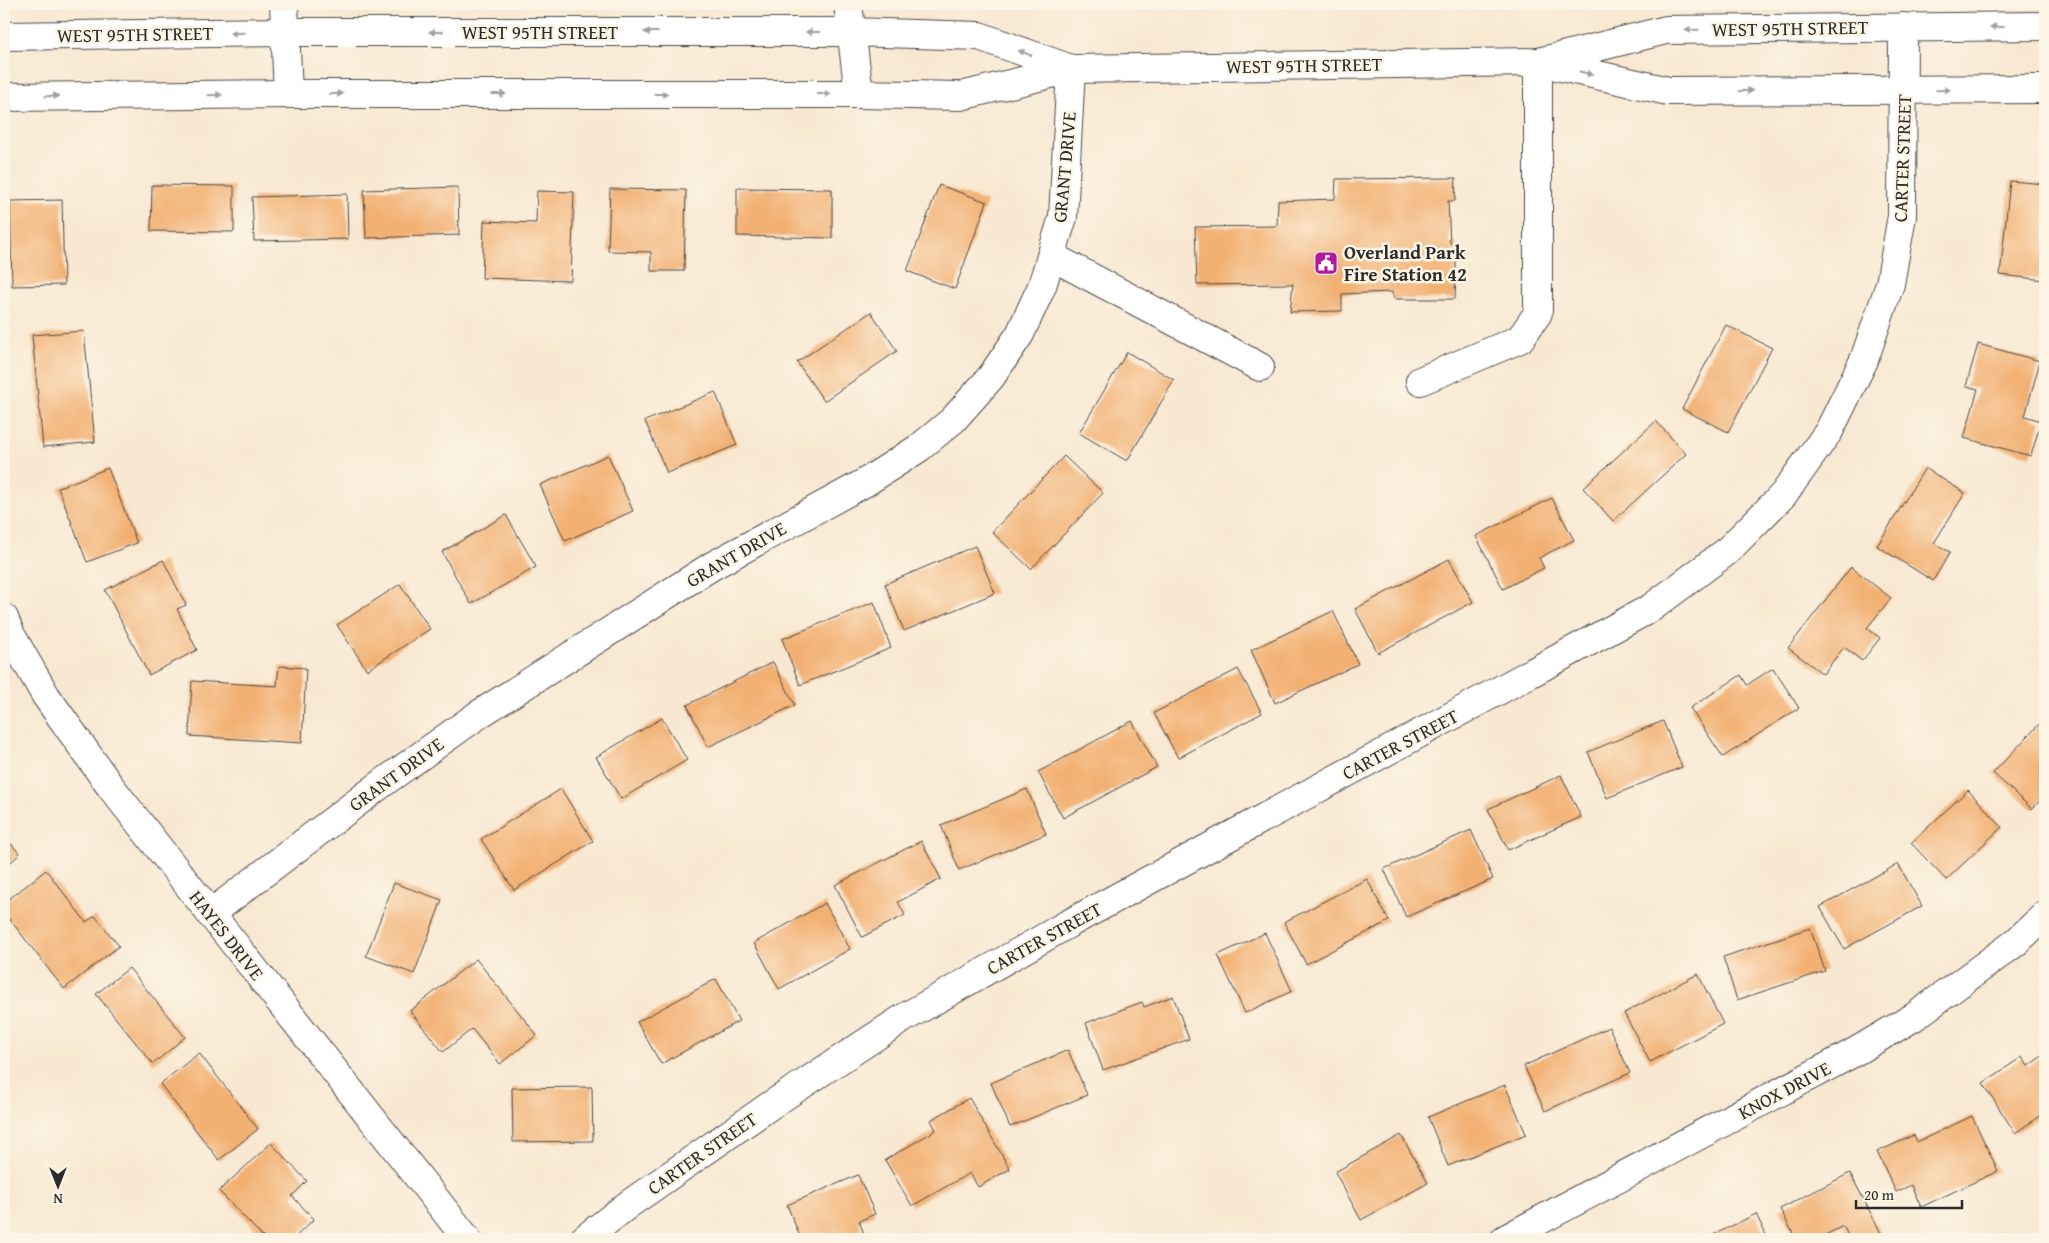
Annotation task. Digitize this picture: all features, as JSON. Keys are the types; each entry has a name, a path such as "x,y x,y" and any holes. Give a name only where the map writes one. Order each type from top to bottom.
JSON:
{"street":[{"path":"284,4 288,94"},
{"path":"848,4 859,94"},
{"name":"WEST 95TH STREET","path":"4,97 288,94 859,94 961,96 1071,69 1538,62 1666,30 2045,26"},
{"name":"CARTER STREET","path":"584,1239 629,1204 771,1105 902,1019 1068,924 1651,608 1726,552 1783,495 1829,430 1864,360 1890,284 1902,216 1903,27"},
{"name":"WEST 95TH STREET","path":"4,36 286,32 851,32 979,36 1071,69"},
{"path":"1420,380 1520,339 1538,313 1538,62"},
{"name":"WEST 95TH STREET","path":"1538,62 1668,91 2045,89"},
{"name":"GRANT DRIVE","path":"210,914 384,782 478,714 712,566 866,482 919,448 953,420 991,377 1020,334 1042,286 1063,217 1071,69"},
{"path":"1051,256 1260,367"},
{"name":"HAYES DRIVE","path":"4,618 11,635 46,696 110,786 467,1239"},
{"name":"KNOX DRIVE","path":"1505,1239 1853,1053 1907,1021 2015,943 2045,915"}],"building":[{"name":"Overland Park Fire Station 42","path":"1456,178 1455,201 1448,201 1450,243 1457,242 1455,299 1394,299 1392,292 1342,294 1342,311 1290,312 1293,284 1197,285 1195,227 1277,226 1278,201 1335,199 1336,179"},
{"path":"2010,181 2045,184 2045,280 2000,275"},
{"path":"152,185 234,186 234,232 151,231"},
{"path":"939,185 987,202 955,289 907,271"},
{"path":"458,187 459,235 366,238 364,190"},
{"path":"737,188 832,189 832,238 737,236"},
{"path":"610,189 686,190 684,271 651,271 651,252 608,251"},
{"path":"537,191 574,192 571,281 482,278 484,221 536,223"},
{"path":"347,194 348,239 254,241 252,197"},
{"path":"62,200 64,285 12,286 10,201"},
{"path":"871,312 897,351 824,401 797,362"},
{"path":"1726,325 1772,348 1728,432 1682,409"},
{"path":"84,331 95,442 43,447 32,335"},
{"path":"1978,344 2040,361 2025,416 2041,421 2031,456 1964,438 1978,389 1966,386"},
{"path":"1127,352 1174,380 1127,461 1079,433"},
{"path":"715,392 737,445 667,473 645,421"},
{"path":"1656,421 1686,454 1613,521 1583,488"},
{"path":"608,455 633,511 565,541 540,485"},
{"path":"1064,456 1103,493 1031,569 992,532"},
{"path":"108,468 137,543 87,562 58,488"},
{"path":"1925,468 1965,493 1934,543 1950,552 1933,581 1877,546"},
{"path":"1552,498 1574,540 1539,558 1544,568 1503,589 1476,536"},
{"path":"506,515 536,567 471,604 442,552"},
{"path":"975,546 995,593 904,631 885,584"},
{"path":"1449,559 1473,602 1378,653 1355,609"},
{"path":"163,560 186,605 177,609 197,650 149,675 105,590"},
{"path":"1851,567 1891,598 1867,628 1880,638 1862,661 1844,647 1823,674 1788,648"},
{"path":"400,584 430,629 367,670 337,625"},
{"path":"874,602 891,648 800,685 782,639"},
{"path":"1333,611 1358,664 1275,703 1251,650"},
{"path":"773,662 795,705 708,747 687,705"},
{"path":"279,666 306,668 302,743 189,736 192,681 277,686"},
{"path":"1773,668 1799,708 1723,757 1690,708 1741,675 1747,685"},
{"path":"1238,669 1262,713 1178,758 1154,713"},
{"path":"662,718 687,760 621,799 596,757"},
{"path":"2045,718 2045,795 2032,809 1993,773"},
{"path":"1132,721 1157,767 1063,818 1038,772"},
{"path":"1663,721 1682,767 1607,798 1588,752"},
{"path":"1561,775 1581,817 1508,850 1488,809"},
{"path":"561,789 593,841 514,890 481,839"},
{"path":"1027,789 1046,834 959,870 941,825"},
{"path":"1968,790 2002,827 1946,880 1911,843"},
{"path":"1471,830 1493,879 1406,917 1384,869"},
{"path":"4,836 20,854 4,868"},
{"path":"921,841 941,879 898,902 905,915 862,937 835,885"},
{"path":"1898,864 1922,906 1844,949 1820,907"},
{"path":"46,870 86,922 95,916 119,946 64,989 4,912 4,903"},
{"path":"1367,879 1389,921 1306,964 1284,922"},
{"path":"394,883 442,900 414,974 366,956"},
{"path":"825,903 850,949 779,989 754,943"},
{"path":"1810,928 1825,971 1737,1000 1723,957"},
{"path":"1265,933 1292,991 1245,1013 1218,955"},
{"path":"476,959 537,1035 500,1064 472,1029 443,1052 410,1011"},
{"path":"129,968 185,1037 153,1064 96,994"},
{"path":"1698,974 1723,1024 1650,1062 1624,1013"},
{"path":"716,979 739,1021 661,1064 637,1022"},
{"path":"1173,996 1189,1039 1103,1070 1086,1023 1142,1002 1144,1007"},
{"path":"1609,1027 1630,1073 1545,1111 1524,1066"},
{"path":"1068,1050 1087,1095 1010,1127 991,1083"},
{"path":"199,1053 258,1129 219,1160 160,1084"},
{"path":"2045,1054 2045,1113 2015,1133 1983,1083 2022,1057 2028,1066"},
{"path":"1505,1085 1526,1134 1448,1166 1428,1117"},
{"path":"592,1087 593,1141 513,1142 512,1088"},
{"path":"969,1098 1010,1169 978,1187 970,1173 912,1206 885,1160 936,1130 931,1120"},
{"path":"1972,1116 1998,1171 1921,1207 1911,1185 1896,1192 1877,1152 1914,1135 1917,1142"},
{"path":"1401,1135 1428,1183 1361,1220 1335,1172"},
{"path":"271,1143 307,1181 292,1196 314,1219 293,1239 265,1239 219,1191"},
{"path":"1850,1173 1882,1235 1874,1239 1850,1239 1843,1226 1817,1239 1796,1239 1780,1209"},
{"path":"858,1175 875,1214 859,1221 866,1239 801,1239 787,1205"},
{"path":"1756,1214 1768,1239 1705,1239"}],"place":[{"name":"Overland Park Fire Station 42","path":"1326,263"}]}
